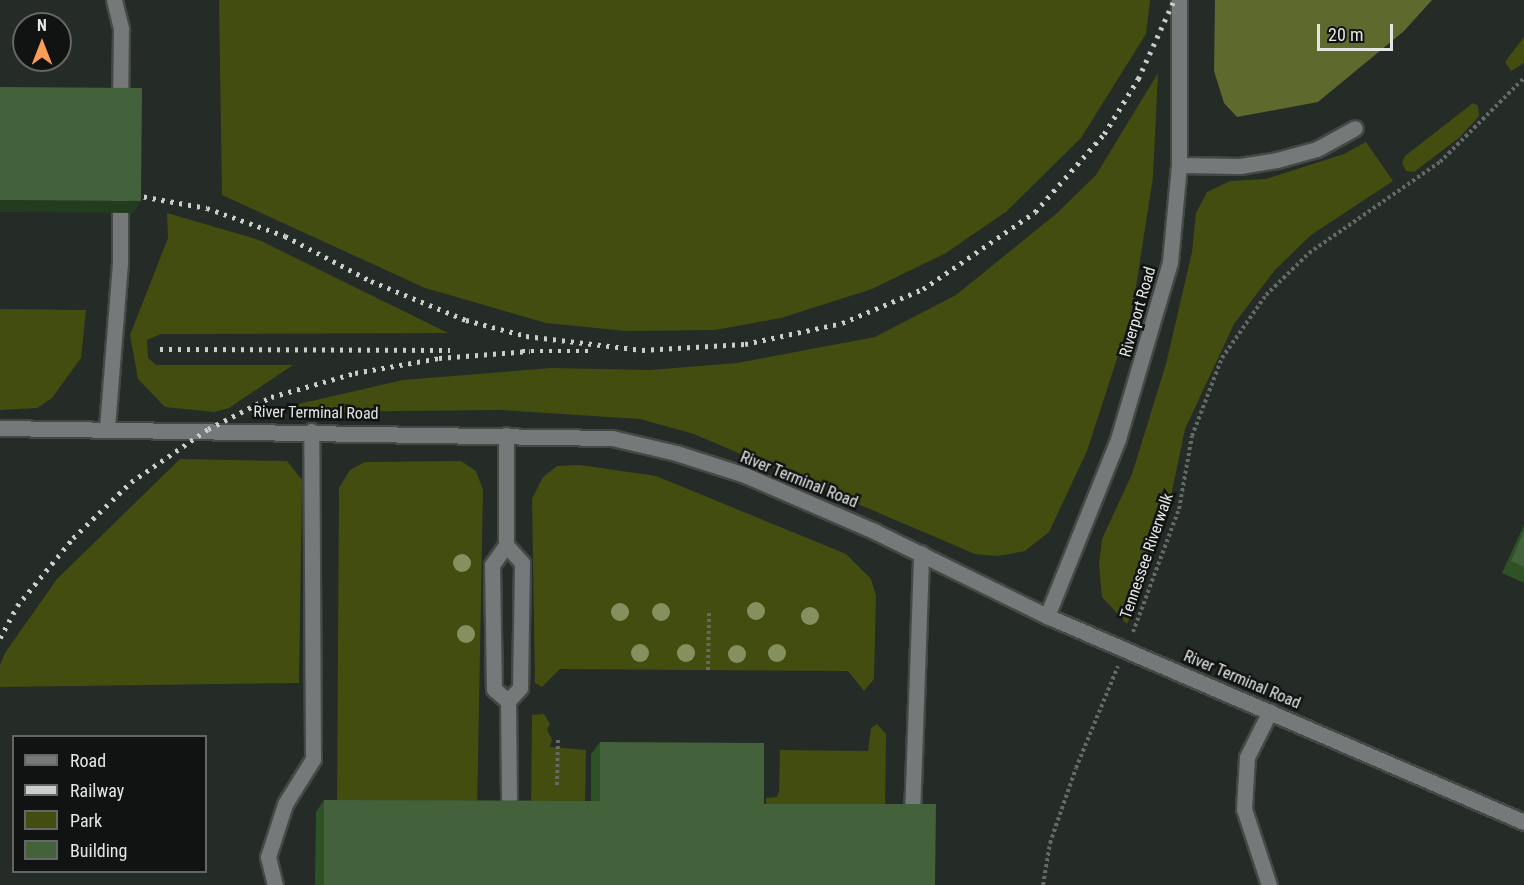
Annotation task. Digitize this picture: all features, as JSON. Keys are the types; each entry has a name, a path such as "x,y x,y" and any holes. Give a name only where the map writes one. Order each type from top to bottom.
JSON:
{"street":[{"path":"114,0 121,28 120,122"},
{"name":"Riverport Road","path":"1047,616 1118,439 1170,262 1179,165 1179,0"},
{"path":"1179,165 1240,165 1277,160 1317,149 1355,128"},
{"path":"107,428 120,263 120,181"},
{"name":"River Terminal Road","path":"0,428 311,431 612,438 676,453 745,475 921,553 1047,616 1524,822"},
{"path":"275,885 268,857 285,804 313,759 311,431"},
{"path":"507,435 506,545 492,565 492,587 494,689 508,701"},
{"path":"506,545 522,563 520,688 508,701 509,799"},
{"path":"912,816 921,553"},
{"path":"1269,885 1244,809 1247,757 1270,711"}],"path":[{"name":"Tennessee Riverwalk","path":"1043,885 1050,843 1076,768 1126,650 1175,521 1192,436 1222,358 1266,294 1309,253 1440,162 1524,78"},
{"path":"708,670 709,611"},
{"path":"557,785 558,739"}],"green space":[{"path":"219,0 1150,1 1146,34 1081,138 1007,211 946,253 872,289 781,318 715,330 626,331 546,323 425,288 222,195"},
{"path":"1215,0 1432,0 1404,31 1318,102 1237,117 1224,103 1214,71"},
{"path":"1524,37 1524,63 1511,71 1505,62"},
{"path":"1158,73 1153,177 1132,312 1087,451 1049,532 1025,551 998,556 975,554 694,434 640,419 502,410 296,412 294,405 403,380 552,368 650,370 737,363 875,337 956,295 1056,214 1096,175"},
{"path":"1473,103 1478,106 1479,116 1460,137 1414,172 1406,171 1402,163 1405,156"},
{"path":"1366,142 1393,181 1311,235 1274,271 1234,324 1185,429 1166,520 1127,624 1102,597 1099,564 1102,539 1132,474 1166,364 1192,252 1196,213 1207,192 1230,181 1266,179 1344,154"},
{"path":"167,213 259,240 448,333 161,334 147,340 148,358 156,365 293,365 229,408 214,412 165,407 138,379 130,335 168,238"},
{"path":"0,309 86,310 81,358 52,398 37,408 0,410"},
{"path":"180,459 287,461 302,480 299,683 0,687 0,665 5,653 57,579"},
{"path":"461,461 476,471 483,490 477,813 337,812 339,488 350,470 365,462"},
{"path":"580,465 656,476 846,554 871,579 876,596 874,679 864,691 848,671 560,669 542,687 535,683 532,499 543,477 557,466"},
{"path":"544,714 550,724 547,730 552,739 550,747 586,750 585,813 531,813 532,715"},
{"path":"877,724 886,734 885,816 766,816 766,798 777,797 779,791 780,750 868,751 871,728"}],"building":[{"path":"0,87 142,88 141,201 0,200"},
{"path":"1524,531 1524,567 1511,561"},
{"path":"600,742 764,743 764,804 936,804 935,885 324,885 324,800 600,801"}],"railway":[{"path":"135,195 207,208 285,236 371,281 466,320 526,336 642,350 745,344 842,323 923,289 1035,212 1104,134 1138,79 1174,0"},
{"path":"160,349 450,350"},
{"path":"522,351 588,351"},
{"path":"0,638 17,606 73,538 131,482 208,429 271,397 355,373 439,358 530,351"}]}
